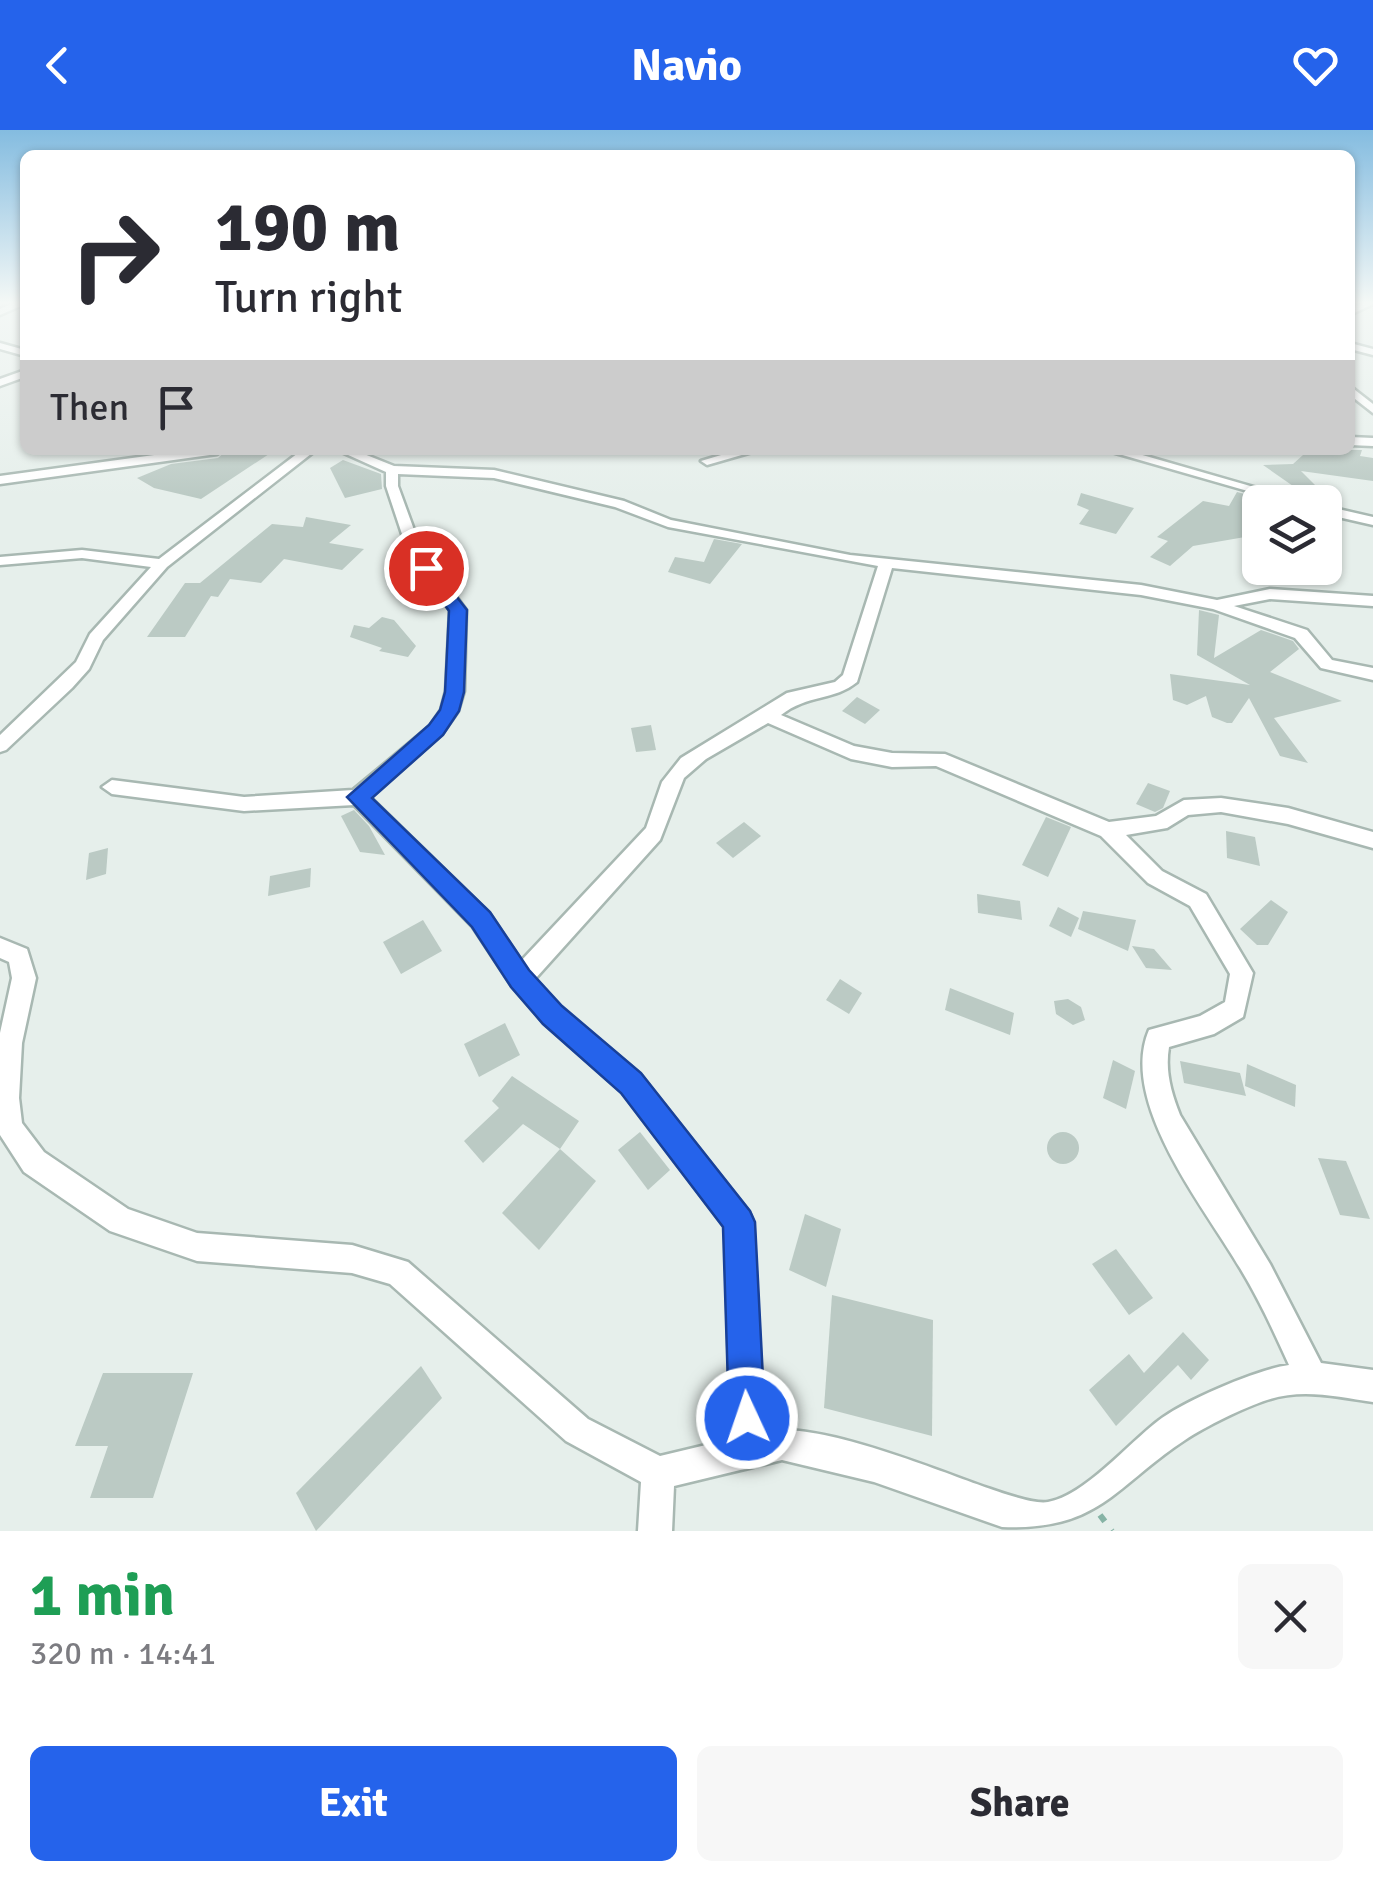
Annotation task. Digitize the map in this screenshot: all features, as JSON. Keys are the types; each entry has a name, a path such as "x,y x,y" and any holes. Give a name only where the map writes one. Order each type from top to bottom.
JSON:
{"street":[{"path":"0,480 181,455"},
{"path":"0,745 66,684 83,665 96,638 162,564 304,455"},
{"path":"355,455 392,470 494,474 619,504 668,523 886,564 1142,590 1217,605 1301,634 1327,664 1373,674"},
{"path":"707,461 732,455"},
{"path":"1129,455 1242,486"},
{"path":"112,787 244,804 358,797 436,730 449,711 454,692 458,610 414,549 392,486 392,470"},
{"path":"1342,514 1373,521"},
{"path":"0,561 82,554 162,564"},
{"path":"520,979 653,834 666,811 671,782 684,765 792,697 840,688 851,678 886,564"},
{"path":"1217,605 1270,594 1373,601"},
{"path":"767,716 851,752 892,760 938,760 1108,830 1156,877 1198,900 1242,974 1235,1008 1204,1026 1158,1038 1152,1054 1153,1074 1175,1133 1253,1262 1312,1378"},
{"path":"358,797 481,920 520,979 552,1015 631,1083 738,1222 748,1450"},
{"path":"1108,830 1160,823 1184,808 1221,805 1288,816 1373,840"},
{"path":"0,948 20,956 24,978 10,1044 6,1098 10,1128 34,1162 82,1191 120,1221 197,1247 352,1259 398,1272 577,1430 658,1473 782,1444 874,1465 1002,1510 1048,1520 1088,1501 1173,1429 1266,1384 1312,1378 1373,1386"},
{"path":"655,1531 658,1473"}],"building":[{"path":"1355,450 1362,450 1360,456 1373,458 1373,481 1301,471 1315,485 1292,485 1263,465 1293,464 1303,455 1355,455"},
{"path":"267,455 201,499 154,488 137,478 171,464"},
{"path":"343,460 381,474 382,489 345,498 330,468"},
{"path":"1237,492 1242,493 1242,538 1193,546 1170,566 1150,557 1168,541 1157,537 1203,501 1229,506"},
{"path":"1081,493 1134,508 1116,534 1079,524 1089,510 1077,505"},
{"path":"306,517 351,525 329,543 364,549 342,570 284,559 261,583 230,579 218,597 211,596 185,637 147,637 185,583 200,583 272,524 303,527"},
{"path":"714,539 742,544 710,584 668,572 675,557 704,562"},
{"path":"1199,610 1219,615 1214,658 1261,630 1293,641 1299,649 1270,672 1342,701 1274,718 1308,763 1280,756 1249,698 1232,723 1212,717 1206,696 1187,705 1173,700 1170,674 1250,685 1197,655"},
{"path":"382,617 394,620 416,646 408,657 379,651 382,648 350,637 354,625 369,628"},
{"path":"857,697 880,710 865,724 842,711"},
{"path":"651,725 656,750 636,752 631,728"},
{"path":"1148,783 1170,791 1163,808 1155,812 1136,804"},
{"path":"354,810 369,826 385,855 360,852 341,816"},
{"path":"1046,817 1071,827 1048,877 1022,865"},
{"path":"744,822 761,836 733,858 716,843"},
{"path":"1226,831 1255,837 1260,866 1227,858"},
{"path":"108,848 106,874 86,880 89,853"},
{"path":"311,868 310,887 268,896 270,876"},
{"path":"977,894 1020,901 1022,920 978,913"},
{"path":"1271,900 1288,912 1268,945 1257,945 1240,929"},
{"path":"1058,907 1079,918 1071,937 1049,926"},
{"path":"1083,911 1136,920 1128,951 1078,929"},
{"path":"423,920 442,951 401,974 383,942"},
{"path":"1132,946 1154,949 1172,970 1146,968"},
{"path":"840,979 862,993 849,1014 826,1000"},
{"path":"950,988 1014,1013 1010,1035 945,1010"},
{"path":"1068,999 1081,1007 1085,1020 1073,1025 1056,1014 1054,1001"},
{"path":"505,1023 520,1055 479,1077 464,1044"},
{"path":"1113,1060 1135,1071 1126,1109 1103,1098"},
{"path":"1180,1061 1240,1073 1246,1096 1184,1083"},
{"path":"1247,1064 1296,1085 1295,1107 1245,1086"},
{"path":"512,1076 579,1121 560,1149 523,1124 483,1163 464,1141 499,1108 492,1101"},
{"path":"640,1132 670,1170 648,1190 618,1150"},
{"path":"1063,1132 1074,1137 1079,1148 1074,1159 1063,1164 1052,1159 1047,1148 1052,1137"},
{"path":"560,1149 596,1181 539,1250 502,1213"},
{"path":"1318,1158 1346,1161 1370,1219 1340,1215"},
{"path":"805,1214 841,1229 826,1287 789,1270"},
{"path":"1116,1249 1153,1298 1129,1315 1092,1264"},
{"path":"832,1295 933,1320 932,1436 824,1408"},
{"path":"1183,1332 1209,1360 1191,1380 1178,1365 1116,1426 1089,1390 1129,1354 1144,1373"},
{"path":"421,1366 442,1398 316,1531 296,1493"},
{"path":"103,1373 193,1373 153,1498 90,1498 108,1446 75,1446"}],"route":[{"path":"426,568 458,610 454,692 449,711 436,730 358,797 481,920 520,979 552,1015 631,1083 738,1222 747,1418"}]}
